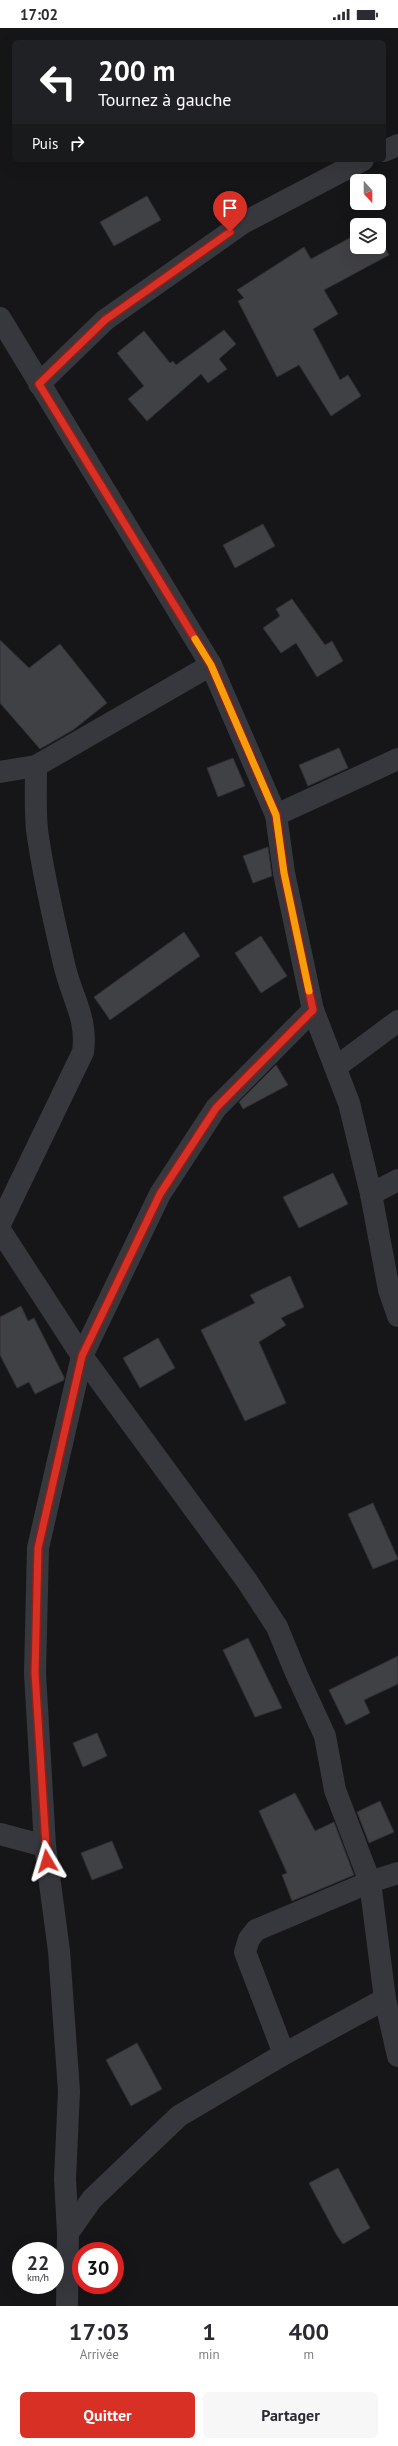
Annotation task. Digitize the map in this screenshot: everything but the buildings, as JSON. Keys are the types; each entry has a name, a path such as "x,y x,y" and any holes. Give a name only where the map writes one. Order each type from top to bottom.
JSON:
{"street":[{"path":"386,150 398,145"},
{"path":"39,384 105,320 243,223 359,162"},
{"path":"0,318 211,665 276,815 284,873 313,1010 349,1103 371,1194 389,1290 398,1316"},
{"path":"0,772 36,766 211,665"},
{"path":"276,815 398,759"},
{"path":"0,1224 83,1052 85,1036 83,1022 67,981 49,896 37,829 36,766"},
{"path":"67,2306 68,2233 65,2179 69,2091 60,1951 44,1846 35,1673 38,1548 82,1356 160,1194 216,1108 313,1010"},
{"path":"336,1067 398,1021"},
{"path":"371,1194 398,1180"},
{"path":"0,1230 82,1356 242,1574 277,1627 325,1736 335,1790 370,1882 385,1999 398,2056"},
{"path":"0,1834 44,1846"},
{"path":"284,2054 245,1952 248,1939 256,1930 370,1882 398,1873"},
{"path":"68,2233 92,2199 179,2116 284,2054 385,1999"}],"slow traffic":[{"path":"195,639 211,665 276,815 284,873 309,991"}],"route":[{"path":"47,1861 44,1846 35,1673 38,1548 60,1444 82,1356 160,1194 216,1108 313,1010 284,873 276,815 211,665 39,384 105,320 230,232"}]}
